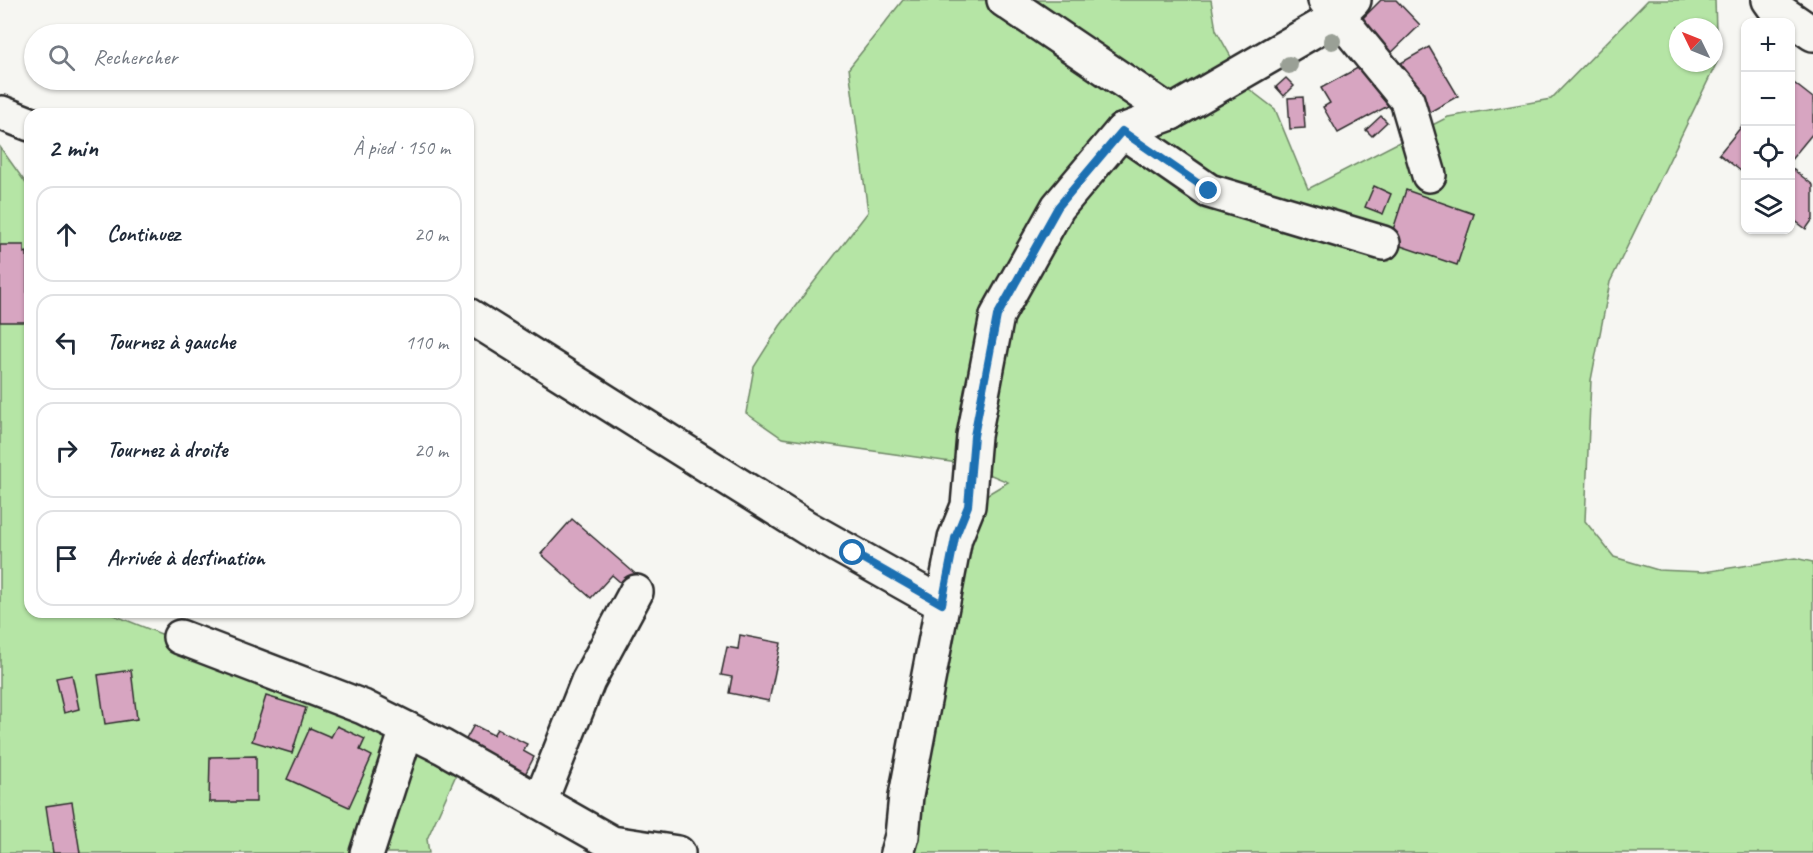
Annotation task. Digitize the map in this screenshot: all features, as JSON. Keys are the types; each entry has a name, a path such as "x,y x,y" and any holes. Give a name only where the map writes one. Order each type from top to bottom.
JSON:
{"street":[{"path":"1004,0 1171,113"},
{"path":"1769,0 1774,7 1813,34"},
{"path":"897,853 902,836 906,796 955,538 968,506 974,436 997,316 1058,207 1122,131 1171,113 1338,6 1407,100 1429,175"},
{"path":"1122,131 1209,191 1383,243"},
{"path":"474,327 807,528 942,604"},
{"path":"540,802 588,681 636,592"},
{"path":"180,637 363,707 443,747 612,843 678,853"},
{"path":"367,853 407,729"}],"green space":[{"path":"903,0 1211,0 1216,30 1249,89 1275,109 1308,189 1448,117 1551,99 1648,0 1715,0 1716,18 1669,18 1669,72 1712,72 1610,282 1591,380 1585,521 1614,557 1658,570 1704,572 1795,558 1813,562 1813,853 912,853 968,506 1008,482 965,464 782,438 746,413 754,367 780,326 868,212 849,68"},
{"path":"0,147 24,181 24,618 121,618 465,755 427,839 429,853 0,853"}],"building":[{"path":"1381,0 1396,0 1420,25 1383,61 1352,29"},
{"path":"1429,47 1458,96 1414,121 1385,72"},
{"path":"1365,64 1388,106 1338,133 1323,107 1330,103 1321,88"},
{"path":"1286,78 1294,86 1284,96 1276,87"},
{"path":"1795,84 1813,98 1813,133 1795,155"},
{"path":"1303,97 1305,128 1290,129 1288,98"},
{"path":"1381,116 1387,122 1372,136 1366,130"},
{"path":"1741,127 1741,171 1719,154"},
{"path":"1795,171 1813,185 1813,219 1806,229 1795,221"},
{"path":"1374,186 1391,194 1383,214 1365,207"},
{"path":"1406,190 1474,214 1457,265 1389,242"},
{"path":"0,245 24,245 24,322 0,322"},
{"path":"572,519 639,577 628,589 612,575 591,598 541,554"},
{"path":"740,635 781,643 769,701 729,693 732,677 721,675 727,647 738,649"},
{"path":"131,670 137,719 105,724 98,675"},
{"path":"72,675 79,709 64,713 56,678"},
{"path":"266,696 306,708 292,753 252,741"},
{"path":"474,725 493,735 497,729 527,744 523,751 534,757 521,782 460,750"},
{"path":"337,726 365,739 360,750 372,756 349,807 287,779 310,728 331,737"},
{"path":"256,756 256,802 209,802 210,757"},
{"path":"72,802 80,853 53,853 46,806"}],"route":[{"path":"853,553 942,604 955,538 968,506 974,436 997,316 1058,207 1122,131 1209,191"}]}
